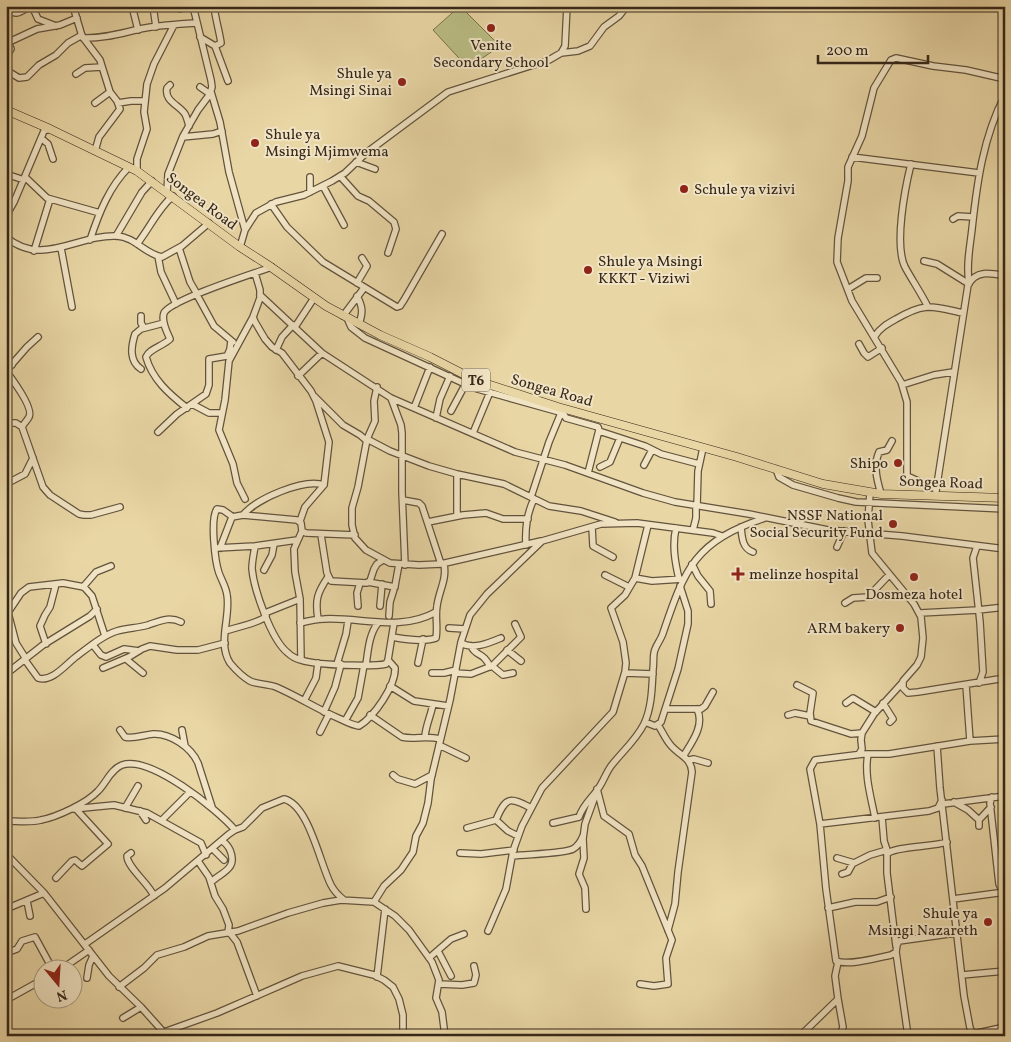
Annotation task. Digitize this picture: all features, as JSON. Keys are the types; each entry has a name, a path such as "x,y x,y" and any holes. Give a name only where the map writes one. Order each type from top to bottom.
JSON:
{"highway":[{"name":"Songea Road","path":"6,110 138,171 240,247 314,298 345,317 475,380 563,411 703,448 823,484 881,494 935,493 1005,498"}],"street":[{"path":"9,10 19,14 32,6 38,19 48,21 56,26"},
{"path":"73,6 82,36 97,56 110,92 120,109 99,137 95,151"},
{"path":"132,6 138,30"},
{"path":"153,6 156,27"},
{"path":"193,6 210,74 211,93 222,131 229,172 245,230"},
{"path":"214,6 221,42 215,46"},
{"path":"561,53 565,46 567,6"},
{"path":"240,247 245,230 256,213 270,204 310,192 340,176 405,123 448,92 549,60 561,53 578,51 590,46 604,27 619,16 627,6"},
{"path":"6,57 11,49 8,40 37,29 56,26 77,18"},
{"path":"6,70 19,78 27,77 39,65 56,55 68,43 82,36 98,37 156,27 196,23"},
{"path":"138,171 137,159 147,128 144,112 147,84 154,64 174,25"},
{"path":"200,37 215,46 228,81"},
{"path":"1005,79 896,58 891,60 874,88 862,136 848,167 848,181 837,250 838,267 852,301 875,336 902,385 907,402 906,476 935,493 953,372 969,284 968,265 980,173 985,146 995,116 1005,95"},
{"path":"76,74 85,68 102,67"},
{"path":"170,85 167,88 166,95 184,112 189,126"},
{"path":"200,87 211,93"},
{"path":"95,104 110,92"},
{"path":"137,244 158,215 170,194 168,174 189,126 211,93"},
{"path":"118,103 145,101"},
{"path":"995,116 1005,108"},
{"path":"6,216 44,130 50,129"},
{"path":"183,138 222,131"},
{"path":"41,138 48,144 53,159"},
{"path":"852,157 980,173"},
{"path":"356,162 375,169"},
{"path":"911,164 903,204 900,249 905,267 928,307"},
{"path":"90,240 100,213 118,177 129,167"},
{"path":"6,174 24,178 50,200 100,213"},
{"path":"340,176 358,196 369,201 394,222 396,230 388,253"},
{"path":"310,177 310,192"},
{"path":"116,236 142,192 152,181"},
{"path":"323,186 344,225"},
{"path":"34,251 50,200"},
{"path":"270,204 287,227 311,251 332,268 394,307 400,306 442,234"},
{"path":"953,218 958,216 973,217"},
{"path":"6,237 22,247 34,251 60,248 90,240 116,236 125,238 158,256 165,256 179,248 208,223"},
{"path":"60,248 72,307"},
{"path":"179,248 190,282 214,326 234,342"},
{"path":"158,256 161,272 176,304"},
{"path":"357,283 368,266 362,258"},
{"path":"924,261 937,264 969,284"},
{"path":"221,413 209,413 189,406 164,389 150,370 147,354 170,339 164,323 164,313 168,308 197,295 272,268"},
{"path":"158,432 208,391 209,359 227,356 234,342 246,332 260,295 255,273"},
{"path":"969,284 977,275 985,273 1005,276"},
{"path":"848,289 866,278 877,278"},
{"path":"364,288 345,317 351,327 365,338 466,384 563,411"},
{"path":"260,295 322,353 377,387 391,398 515,452 588,473 642,493 675,502 828,530 869,532 1005,549"},
{"path":"357,296 363,311 359,324"},
{"path":"276,350 282,337 294,326 314,298"},
{"path":"875,336 883,326 916,308 928,307 963,313"},
{"path":"141,316 141,323 144,328"},
{"path":"253,317 265,339 282,353 313,395 343,424 367,440 402,455 457,474 504,484 549,506 581,511 619,523"},
{"path":"141,369 133,362 132,358 134,336 138,330 164,323"},
{"path":"22,427 29,418 29,411 20,391 6,371 38,337"},
{"path":"234,342 228,361 219,431 233,464 237,483 245,498"},
{"path":"859,344 868,357 882,348"},
{"path":"298,376 322,353"},
{"path":"6,358 12,365"},
{"path":"414,408 430,367"},
{"path":"902,385 934,374 953,372"},
{"path":"436,418 440,399 450,376"},
{"path":"905,396 916,380"},
{"path":"451,411 466,384"},
{"path":"377,387 374,401 375,421 367,440 352,508 352,525 355,536 366,550 383,560 402,564 442,564 526,545 601,524 648,524 713,533 722,536"},
{"path":"472,433 490,392"},
{"path":"301,660 300,599 294,549 302,531 300,521 305,507 324,485 329,442 313,395"},
{"path":"389,616 390,602 402,564 403,500 401,425 391,398"},
{"path":"563,411 566,418 598,427 599,431 661,454 699,464"},
{"path":"526,545 526,526 532,498 543,460 563,411"},
{"path":"6,423 16,423 22,427 45,491 79,514 91,515 120,507"},
{"path":"588,473 599,431"},
{"path":"600,467 610,462 620,438"},
{"path":"881,494 877,480 876,460 878,452 887,450 892,441"},
{"path":"693,530 696,518 699,464 703,448"},
{"path":"644,465 652,450"},
{"path":"6,484 25,474 33,458"},
{"path":"776,469 781,479 838,498 868,502 1005,509"},
{"path":"457,474 457,516"},
{"path":"217,548 230,520 243,514 258,502 277,493 310,484 324,485"},
{"path":"870,493 868,502 872,554 920,613 923,638 921,657 917,665 883,703 862,733 862,747 867,754 869,786 875,818"},
{"path":"392,637 431,640 436,638 436,612 440,590 445,581 442,564 424,510 419,503 403,500"},
{"path":"233,517 219,509 215,512 213,523 218,572 224,584 228,601 225,643 229,661 250,681 267,684 326,713 359,726 386,697 396,673 395,668 388,660"},
{"path":"428,522 486,513 503,519 528,519"},
{"path":"243,514 300,521"},
{"path":"635,578 652,581 681,578 713,542 741,527 766,518"},
{"path":"488,931 506,888 518,836 531,808 550,778 613,712 625,673 626,663 623,642 611,610 612,606 625,595 635,578 648,524"},
{"path":"592,527 593,546 613,557"},
{"path":"741,527 745,548 753,552"},
{"path":"553,823 579,816 610,767 633,741 644,722 650,703 654,654 680,586 681,578 675,560 674,546 676,528"},
{"path":"302,531 306,534 355,536"},
{"path":"837,547 844,531"},
{"path":"321,535 328,577 331,581 368,582 395,587"},
{"path":"217,548 255,546 265,543 274,544 297,540"},
{"path":"374,902 384,886 401,870 413,852 416,836 423,823 461,643 474,610 487,594 542,540"},
{"path":"264,570 272,555 274,544"},
{"path":"255,546 252,567 257,593 265,615 285,651 301,660 339,664 386,664 394,623"},
{"path":"977,546 973,558 983,672 979,683"},
{"path":"368,582 372,579 377,564 383,560"},
{"path":"692,564 698,576 710,591 712,604"},
{"path":"83,587 96,572 111,566"},
{"path":"606,575 629,587"},
{"path":"845,603 853,598 868,597 889,575"},
{"path":"318,619 317,597 320,588 328,577"},
{"path":"105,636 92,596 83,587 64,583 39,585 25,589 7,608 16,643 38,678 44,680 54,675 76,656 105,636 117,631 140,627 162,620 175,619 181,622"},
{"path":"358,606 357,593 360,583"},
{"path":"46,644 40,626 50,608 56,584"},
{"path":"380,606 382,584"},
{"path":"658,725 666,709 678,670 688,624 688,611 680,586"},
{"path":"225,631 262,621 265,615 300,599"},
{"path":"920,613 1005,607"},
{"path":"6,674 46,644 90,616 97,609"},
{"path":"300,623 318,619 394,623 423,618 436,612"},
{"path":"320,732 335,687 348,621"},
{"path":"345,721 358,698 371,636 378,623"},
{"path":"432,673 456,672 471,674 491,666 521,637 515,624"},
{"path":"449,628 465,630"},
{"path":"461,643 471,646 501,638"},
{"path":"418,663 423,639"},
{"path":"103,668 126,659 150,646 177,650 204,649 225,643"},
{"path":"93,645 106,657 124,649 139,651"},
{"path":"471,646 474,651 486,658 491,666 503,675 512,673"},
{"path":"507,650 521,660"},
{"path":"126,659 143,673"},
{"path":"304,701 314,683 318,663"},
{"path":"625,673 653,674"},
{"path":"904,681 903,688 908,693 1005,678"},
{"path":"797,685 813,693 810,716 813,722 852,734 862,733"},
{"path":"966,685 970,741"},
{"path":"390,686 414,701 448,706"},
{"path":"666,709 698,709 706,706 713,692"},
{"path":"846,703 853,698 876,712"},
{"path":"883,703 893,719 890,722"},
{"path":"425,736 426,727 432,715 433,704"},
{"path":"686,758 700,726 701,719 698,709"},
{"path":"370,715 402,737 425,736 440,742 466,758"},
{"path":"788,715 810,716"},
{"path":"644,722 655,726 658,725"},
{"path":"658,725 668,743 686,758 692,772 677,889 668,931"},
{"path":"120,730 125,737 161,735 185,746 198,762 213,809"},
{"path":"182,730 185,746"},
{"path":"840,1036 843,1027 835,976 838,962 834,956 820,824 811,777 812,765 816,760 820,759 859,754 889,754 970,741 1005,739"},
{"path":"937,746 956,933 966,1011 973,1034"},
{"path":"859,754 862,747"},
{"path":"686,758 708,763"},
{"path":"6,821 40,821 73,809 94,795 117,768 127,764 154,770 169,777 213,809 235,830"},
{"path":"393,775 415,784 432,775"},
{"path":"125,808 138,786"},
{"path":"586,910 585,888 579,874 584,858 583,836 585,824 597,789"},
{"path":"597,789 604,816 629,834 635,855 642,866 650,891 672,940 665,964 668,983 660,986 640,984"},
{"path":"162,820 190,792"},
{"path":"820,824 936,809 943,802 1005,796"},
{"path":"953,896 1002,892 991,807 992,797"},
{"path":"86,944 154,896 235,830 243,828 262,808 280,800 288,800 304,816 332,886 344,900"},
{"path":"466,828 496,820 503,806 510,800 531,808"},
{"path":"954,802 968,810 979,823 991,807"},
{"path":"73,809 114,805 147,813 202,843 206,855"},
{"path":"56,878 72,861 75,860 82,866 108,844 73,809"},
{"path":"140,811 146,820"},
{"path":"882,817 884,842 888,852 886,863 908,1036"},
{"path":"496,820 508,831 518,836"},
{"path":"460,853 562,852 578,845 583,836"},
{"path":"211,882 231,866 233,861 227,845 222,841"},
{"path":"842,874 848,872 853,863 870,855 893,850 933,846 947,842"},
{"path":"213,849 224,860"},
{"path":"131,853 127,856 127,860 154,896"},
{"path":"6,854 44,893 119,986 165,1034 302,976 338,966 377,977 390,984 396,992 403,1015 404,1035"},
{"path":"836,858 853,863"},
{"path":"198,861 211,882 215,896 223,908 228,922 229,933 236,942 257,996"},
{"path":"6,908 44,893"},
{"path":"828,908 855,902 877,902 891,897"},
{"path":"119,986 144,968 157,955 184,947 208,936 229,933 324,903 344,900 374,902 409,930 436,970 439,984 436,998 442,1012 445,1036"},
{"path":"27,901 30,916"},
{"path":"377,977 385,909"},
{"path":"838,962 891,955 898,943 902,941 956,933"},
{"path":"429,958 451,940 464,934"},
{"path":"6,953 17,949 22,942 35,937 48,960"},
{"path":"74,960 89,950"},
{"path":"438,951 451,976"},
{"path":"87,978 93,956"},
{"path":"439,984 462,985 474,983 476,975 474,966"},
{"path":"962,975 1005,971"},
{"path":"6,1000 32,986"},
{"path":"800,1036 838,999"},
{"path":"123,1018 141,1007"},
{"path":"966,1036 1005,1027"}],"green space":[{"path":"460,6 500,46 468,68 433,30"}],"place":[{"name":"Venite Secondary School","path":"491,28"},
{"name":"Shule ya Msingi Sinai","path":"402,82"},
{"name":"Shule ya Msingi Mjimwema","path":"255,143"},
{"name":"Schule ya vizivi","path":"684,189"},
{"name":"Shule ya Msingi KKKT - Viziwi","path":"588,270"},
{"name":"Shipo","path":"898,463"},
{"name":"NSSF National Social Security Fund","path":"893,524"},
{"name":"melinze hospital","path":"738,574"},
{"name":"Dosmeza hotel","path":"914,577"},
{"name":"ARM bakery","path":"900,628"},
{"name":"Shule ya Msingi Nazareth","path":"988,922"}]}
